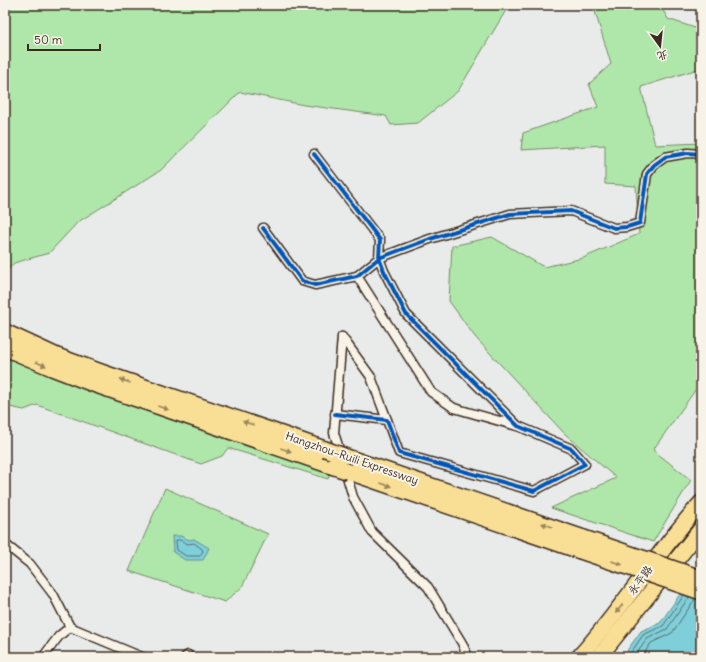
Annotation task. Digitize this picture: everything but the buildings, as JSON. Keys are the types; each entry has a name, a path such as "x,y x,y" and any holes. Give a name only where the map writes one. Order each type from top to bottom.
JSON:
{"highway":[{"name":"Hangzhou–Ruili Expressway","path":"5,332 58,356 325,449 582,544 701,592"},
{"name":"Hangzhou–Ruili Expressway","path":"5,348 96,385 349,472 582,544 701,578"},
{"path":"656,585 684,522 701,498"},
{"name":"永平路","path":"579,657 615,615 684,522 701,504"},
{"name":"永平路","path":"599,657 701,529"}],"street":[{"path":"263,228 302,281 315,286 356,276 379,258 430,239 510,214 571,211 614,228 640,224 646,174 654,165 665,157 688,153 701,154"},
{"path":"314,154 380,240 379,258 406,314 518,426"},
{"path":"356,276 431,392 454,408 518,426 572,449 585,464 534,491 399,452 371,378 342,337 334,433 354,497 372,532 428,587 462,642 468,657"},
{"path":"335,414 387,420"},
{"path":"5,544 30,564 53,594 70,626 142,657"},
{"path":"43,657 59,636 70,626"}],"green space":[{"path":"5,5 509,5 458,91 418,123 391,125 386,116 304,105 240,92 161,170 78,222 49,253 14,263 5,273"},
{"path":"593,5 660,5 668,19 698,29 701,35 701,68 641,87 655,145 701,143 701,382 653,450 691,480 653,542 551,508 616,478 564,433 475,337 449,301 452,246 492,237 544,267 583,258 639,234 636,186 605,184 605,145 521,150 523,133 598,107 589,84 611,64"},
{"path":"5,353 330,472 328,479 228,448 222,456 201,464 37,405 24,410 5,406"},
{"path":"165,488 268,534 242,587 225,602 129,571"}],"water":[{"path":"172,536 181,536 189,540 194,539 209,548 203,560 185,560 173,552"},
{"path":"701,564 701,651 697,657 626,657 628,649 641,631 660,623"}],"cycle path":[{"path":"263,228 302,281 315,285 357,276 379,258 430,239 510,214 571,211 614,228 627,227 640,223 647,174 654,165 665,157 688,153 701,154"},
{"path":"314,154 380,240 379,258 406,314 518,426 572,449 585,464 534,491 399,453 387,420 335,414"}]}
